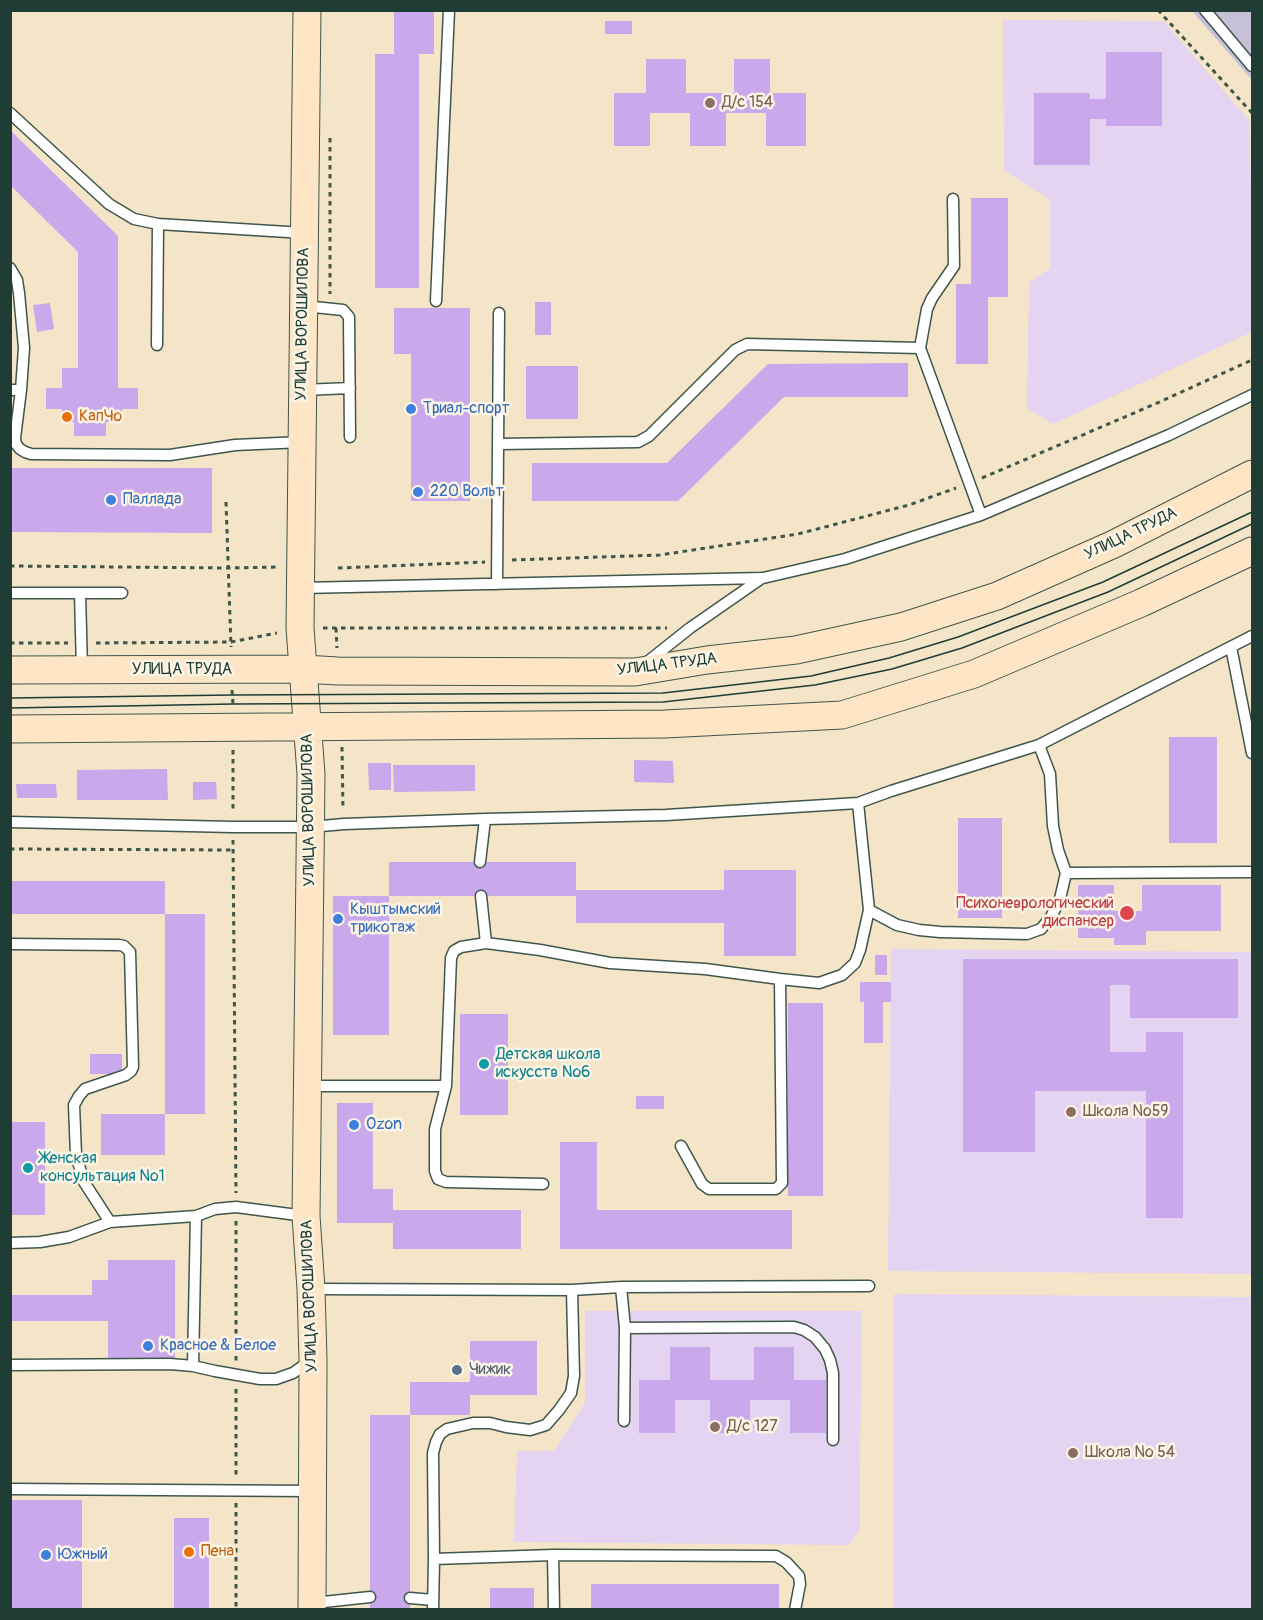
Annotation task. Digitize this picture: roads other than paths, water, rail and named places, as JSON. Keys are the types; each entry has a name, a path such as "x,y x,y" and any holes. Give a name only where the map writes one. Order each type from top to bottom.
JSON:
{"main road":[{"name":"УЛИЦА ВОРОШИЛОВА","path":"307,10 300,628 311,774 306,1216 313,1360 312,1606"},
{"name":"УЛИЦА ТРУДА","path":"10,670 303,669 635,672 707,660 796,650 901,627 997,596 1114,544 1252,474"},
{"path":"10,729 665,724 842,715 974,674 1141,603 1252,551"}],"lane":[{"path":"436,301 449,10"},
{"path":"1205,10 1252,66"},
{"path":"10,113 109,204 134,219 158,224 304,233"},
{"path":"953,199 954,266 927,309 920,348 981,515"},
{"path":"157,345 158,224"},
{"path":"10,268 17,280 24,348 16,390 15,438 16,444 25,452 31,454 170,455 235,445 302,442"},
{"path":"303,306 343,310 350,317 350,437"},
{"path":"497,584 499,313"},
{"path":"498,444 638,442 649,436 735,350 747,344 920,348"},
{"path":"303,390 350,388"},
{"path":"300,588 762,578 845,559 981,515 1169,435 1252,395"},
{"path":"635,672 690,628 762,578"},
{"path":"10,593 122,593"},
{"path":"80,593 82,670"},
{"path":"10,822 310,827 484,819 666,816 858,803 1039,745 1252,636"},
{"path":"1231,646 1252,753"},
{"path":"869,910 897,924 919,930 1027,934 1041,929 1051,917 1060,899 1066,873 1053,826 1050,774 1039,745"},
{"path":"543,1185 446,1182 438,1179 435,1171 435,1129 446,1086 452,954 454,951 461,947 486,943 610,963 705,969 819,983 842,975 858,957 869,910 858,803"},
{"path":"480,862 484,819"},
{"path":"1066,873 1252,872"},
{"path":"481,896 486,943"},
{"path":"10,944 119,945 124,946 129,952 133,1067 126,1075 85,1089 74,1105 76,1155 84,1182 110,1222"},
{"path":"681,1146 702,1184 709,1190 772,1190 782,1183 780,979"},
{"path":"308,1086 446,1086"},
{"path":"10,1243 40,1242 69,1237 110,1222 196,1216 215,1209 236,1207 306,1216"},
{"path":"193,1366 196,1216"},
{"path":"311,1289 572,1290 621,1287 869,1286"},
{"path":"621,1287 625,1328 624,1421"},
{"path":"410,1598 433,1605 433,1453 440,1434 447,1429 473,1423 490,1423 530,1430 546,1425 571,1393 574,1376 572,1290"},
{"path":"625,1328 794,1327 804,1330 815,1337 825,1348 830,1360 833,1373 833,1440"},
{"path":"10,1365 170,1364 261,1379 276,1379 293,1373 313,1360"},
{"path":"10,1489 313,1491"},
{"path":"434,1559 553,1555 776,1556 786,1562 799,1576 795,1610"},
{"path":"553,1555 554,1610"},
{"path":"312,1606 370,1597"}],"tram line":[{"path":"10,698 663,693 811,676 889,658 958,637 1103,582 1252,512"},
{"path":"10,708 233,704 663,702 815,685 892,669 962,648 1108,592 1252,524"}],"place":[{"name":"Д/с 154","path":"710,103"},
{"name":"Триал-спорт","path":"411,409"},
{"name":"КапЧо","path":"67,417"},
{"name":"220 Вольт","path":"418,492"},
{"name":"Паллада","path":"111,500"},
{"name":"Психоневрологический диспансер","path":"1127,913"},
{"name":"Кыштымский трикотаж","path":"338,919"},
{"name":"Детская школа искусств №6","path":"484,1064"},
{"name":"Школа №59","path":"1071,1112"},
{"name":"Ozon","path":"354,1125"},
{"name":"Женская консультация №1","path":"28,1168"},
{"name":"Красное & Белое","path":"148,1346"},
{"name":"Чижик","path":"457,1370"},
{"name":"Д/с 127","path":"715,1427"},
{"name":"Школа № 54","path":"1073,1453"},
{"name":"Пена","path":"189,1552"},
{"name":"Южный","path":"46,1555"}]}
